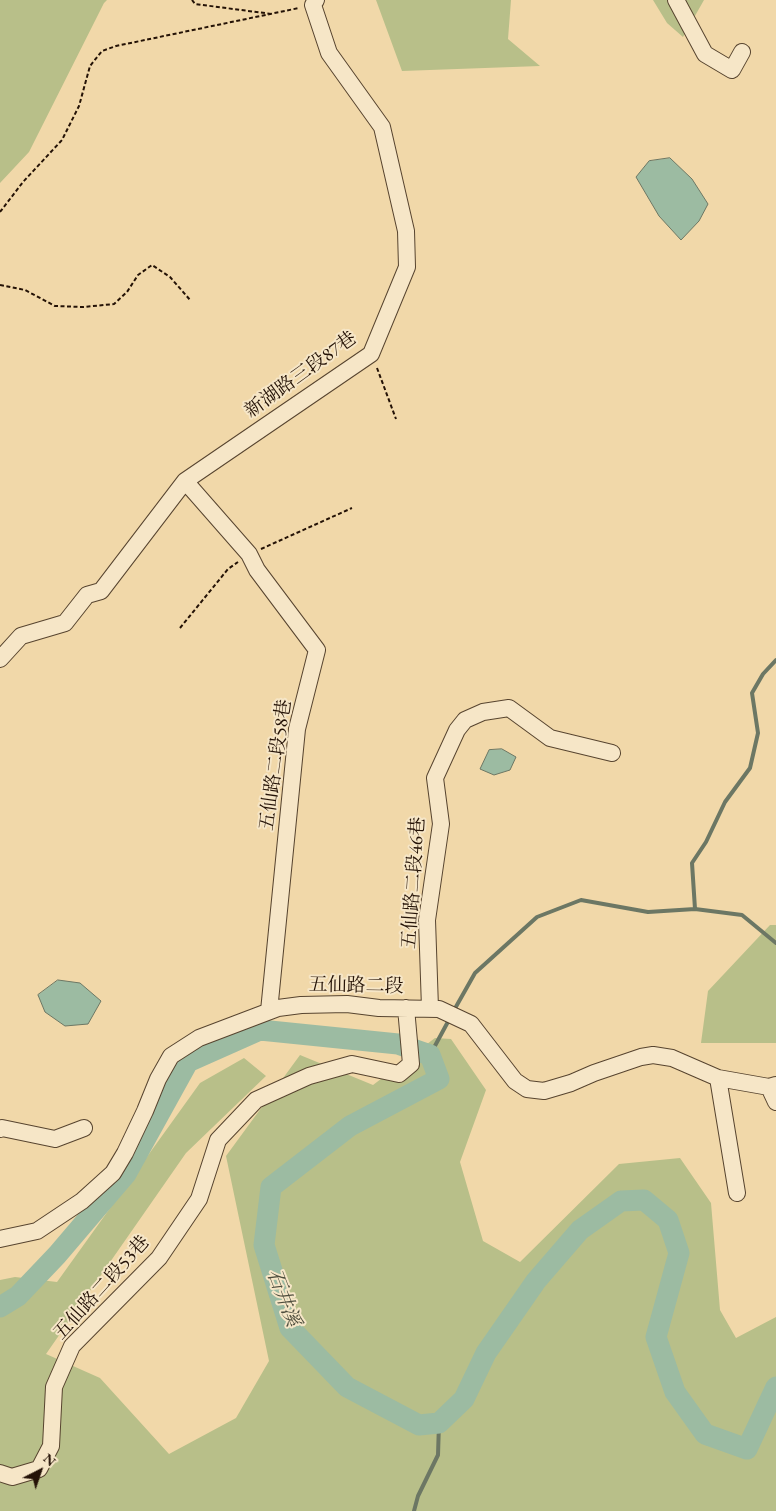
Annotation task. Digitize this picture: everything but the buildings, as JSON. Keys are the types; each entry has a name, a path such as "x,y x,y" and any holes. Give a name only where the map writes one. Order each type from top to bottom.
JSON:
{"street":[{"path":"676,0 705,54 732,70 742,52"},
{"name":"新湖路三段87巷","path":"0,659 21,636 65,623 87,595 101,591 185,481 371,354 407,267 406,231 382,127 328,53 315,2"},
{"name":"五仙路二段58巷","path":"185,481 249,554 257,570 316,650 297,728 268,1011"},
{"name":"五仙路二段46巷","path":"434,1008 427,920 441,824 435,778 457,730 465,720 482,712 509,708 550,738 612,753"},
{"name":"五仙路二段","path":"0,1239 36,1231 82,1201 113,1172 125,1153 158,1079 172,1056 199,1038 268,1011 301,1005 347,1004 379,1008 434,1008 471,1024 515,1080 526,1089 544,1090 562,1086 641,1057 653,1055 672,1058 718,1078 774,1091"},
{"name":"五仙路二段53巷","path":"0,1473 12,1477 39,1469 51,1446 54,1387 72,1346 159,1258 199,1199 218,1140 256,1100 309,1076 352,1064 399,1074 411,1064 406,1008"},
{"path":"718,1078 737,1192"},
{"path":"0,1129 55,1139 84,1128"}],"path":[{"path":"192,0 195,4 275,14"},
{"path":"0,212 23,182 62,140 79,106 90,66 102,51 116,46 275,14 315,2"},
{"path":"0,285 25,290 55,306 83,307 114,304 127,292 138,276 152,266 170,278 191,301"},
{"path":"371,354 396,420"},
{"path":"180,628 228,569 249,554 352,508"}],"shaded area":[{"path":"0,0 107,0 29,152 0,183"},
{"path":"376,0 511,0 508,39 540,66 402,71"},
{"path":"653,0 704,0 683,37 667,23"},
{"path":"670,158 692,179 708,204 699,221 681,240 659,216 636,177 649,161"},
{"path":"502,749 516,757 510,770 494,775 480,769 489,750"},
{"path":"770,925 776,925 776,1043 701,1043 708,991"},
{"path":"58,980 80,983 101,1001 88,1024 65,1026 45,1012 38,995"},
{"path":"435,1038 451,1039 486,1090 460,1162 483,1241 520,1262 619,1164 680,1158 711,1203 720,1310 736,1338 776,1317 776,1511 0,1511 0,1280 15,1277 57,1282 200,1083 244,1058 266,1076 186,1153 46,1354 100,1378 169,1454 236,1418 269,1361 226,1156 300,1055 373,1085"}],"waterway":[{"path":"695,909 692,863 706,842 725,802 750,768 758,733 752,693 763,674 776,660"},
{"path":"453,1012 475,973 537,917 581,900 648,912 695,909 742,915 776,943"},
{"path":"430,1055 450,1018"},
{"name":"石井溪","path":"0,1307 18,1296 57,1255 126,1174 188,1062 260,1030 398,1044 430,1055 439,1079 350,1126 271,1187 264,1245 290,1328 347,1387 419,1425 439,1423 464,1399 486,1353 536,1281 580,1230 621,1201 644,1200 668,1220 679,1253 656,1337 675,1392 705,1434 747,1449 776,1387"},
{"path":"414,1511 418,1496 438,1455 439,1423"}]}
